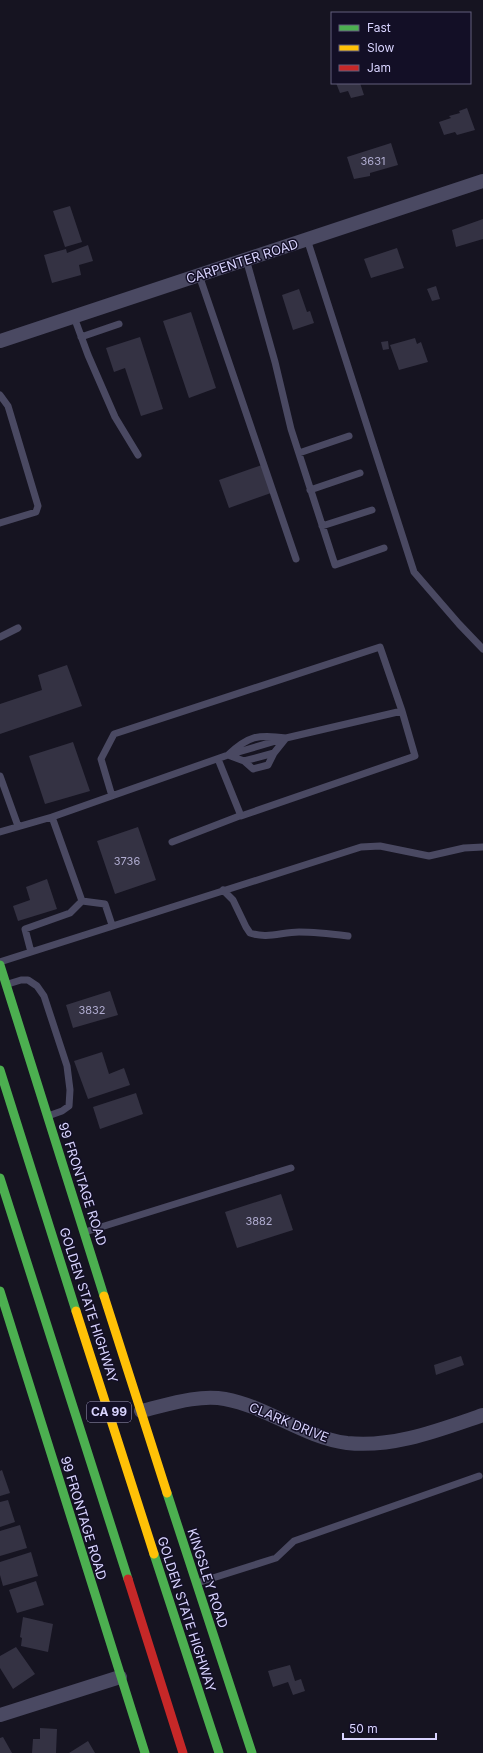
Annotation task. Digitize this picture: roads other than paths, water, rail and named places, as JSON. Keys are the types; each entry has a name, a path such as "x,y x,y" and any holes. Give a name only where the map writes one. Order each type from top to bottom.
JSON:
{"main road":[{"name":"99 FRONTAGE ROAD","path":"0,965 141,1411"},
{"name":"GOLDEN STATE HIGHWAY","path":"0,1070 174,1619 219,1753"},
{"name":"CA 99","path":"0,1178 183,1753"},
{"name":"99 FRONTAGE ROAD","path":"0,1291 145,1753"},
{"name":"KINGSLEY ROAD","path":"141,1411 252,1753"}],"street":[{"name":"CARPENTER ROAD","path":"0,340 74,317 483,181"},
{"name":"CLARK DRIVE","path":"141,1411 204,1398 224,1399 256,1408 321,1437 348,1443 366,1444 398,1441 411,1438 483,1415"},
{"path":"0,1715 120,1677"}],"lane":[{"path":"308,239 414,572 458,624 483,648"},
{"path":"246,259 275,362 291,429 335,565 384,548"},
{"path":"200,275 296,559"},
{"path":"74,317 115,417 138,455"},
{"path":"81,337 119,324"},
{"path":"0,395 8,406 38,506 36,512 0,523"},
{"path":"298,453 349,436"},
{"path":"310,490 360,473"},
{"path":"322,526 372,510"},
{"path":"0,637 18,628"},
{"path":"112,796 101,759 114,734 380,646 402,711 415,756 242,815 172,842"},
{"path":"0,832 52,817 218,759 228,755 241,742 266,735 286,738 402,711"},
{"path":"228,755 244,761 274,753 286,738"},
{"path":"218,759 242,815"},
{"path":"0,776 18,826"},
{"path":"52,817 82,901"},
{"path":"0,962 112,925 361,847 380,846 429,856 464,848 483,847"},
{"path":"223,890 233,900 250,933 267,936 297,932 318,932 348,936"},
{"path":"82,901 105,904 112,925"},
{"path":"31,952 25,929 70,913 82,901"},
{"path":"6,985 22,980 28,980 37,986 44,996 67,1066 70,1090 69,1106 62,1111 47,1116"},
{"path":"85,1232 291,1168"},
{"path":"197,1583 276,1558 294,1541 479,1476"}]}
